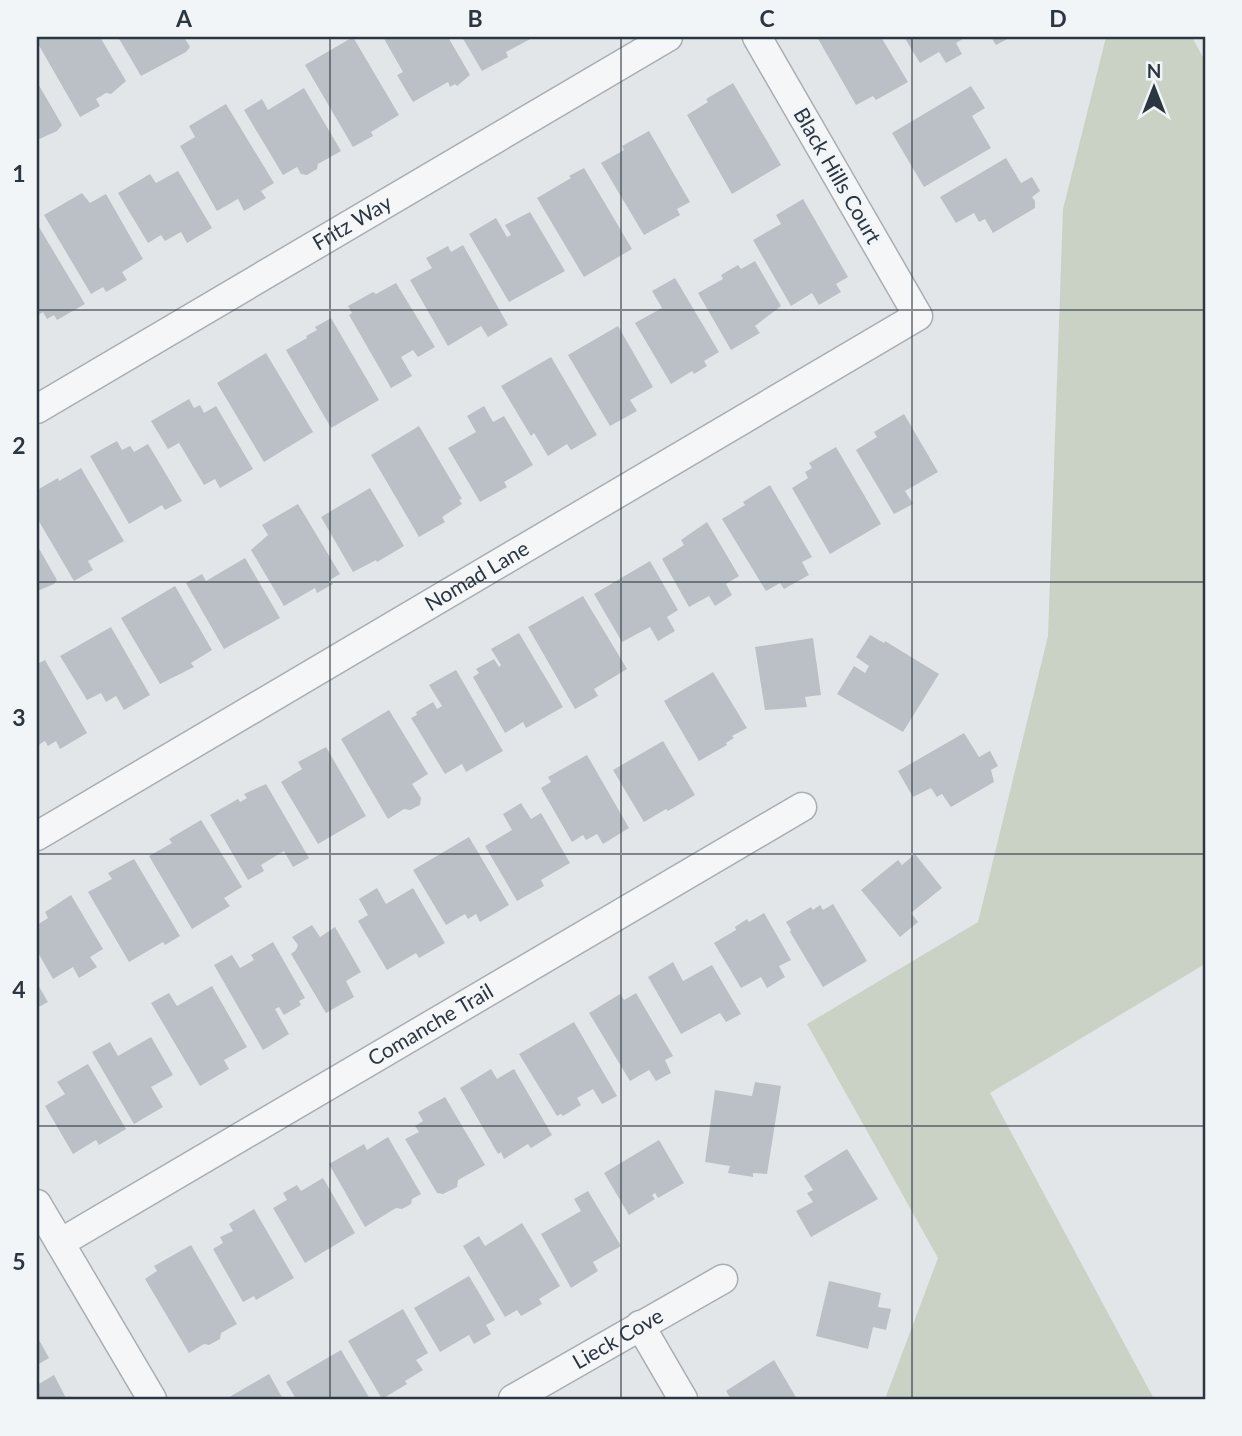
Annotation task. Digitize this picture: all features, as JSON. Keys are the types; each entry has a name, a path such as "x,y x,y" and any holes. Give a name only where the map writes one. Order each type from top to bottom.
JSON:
{"street":[{"name":"Fritz Way","path":"37,409 668,37"},
{"name":"Black Hills Court","path":"757,37 918,316"},
{"name":"Nomad Lane","path":"37,836 918,316"},
{"name":"Comanche Trail","path":"60,1243 802,807"},
{"path":"37,1204 152,1399"},
{"name":"Lieck Cove","path":"513,1399 723,1279"},
{"path":"640,1325 683,1399"}],"shaded area":[{"path":"1106,37 1192,37 1205,61 1205,964 990,1093 1154,1399 885,1399 938,1258 807,1024 978,922 1048,636 1063,209"}],"building":[{"path":"37,37 100,37 126,81 111,94 106,93 96,99 100,106 80,117 37,42"},
{"path":"118,37 184,37 190,47 186,52 141,76"},
{"path":"353,37 399,115 371,132 373,136 353,147 305,65"},
{"path":"383,37 448,37 470,75 457,86 455,84 450,87 448,82 413,102 397,75 403,72"},
{"path":"462,37 534,37 506,52 508,57 482,71"},
{"path":"817,37 881,37 908,82 876,100 873,96 856,105"},
{"path":"904,37 966,37 956,43 962,54 946,63 939,52 920,63"},
{"path":"991,37 1011,37 996,45"},
{"path":"37,82 62,125 57,131 37,140"},
{"path":"733,83 781,165 732,194 687,115 708,102 706,99"},
{"path":"971,86 985,108 972,116 991,148 924,187 892,133"},
{"path":"304,88 341,151 318,164 317,169 307,175 301,174 297,167 283,175 244,110 262,99 268,110"},
{"path":"226,104 274,183 261,191 266,198 244,211 238,199 217,211 180,146 195,137 189,126"},
{"path":"649,131 690,202 677,209 680,215 644,235 601,163 624,150 622,146"},
{"path":"1006,158 1021,183 1032,177 1040,191 1032,197 1035,208 993,233 985,219 979,222 974,213 956,223 940,197"},
{"path":"584,168 632,249 584,277 537,198"},
{"path":"178,171 212,228 187,243 181,232 165,241 161,235 148,243 118,193 150,174 156,183"},
{"path":"82,193 90,203 106,194 143,259 122,272 127,280 106,292 103,287 91,294 44,215"},
{"path":"803,199 848,277 836,284 841,292 819,305 812,293 791,306 753,240 781,224 776,215"},
{"path":"530,212 565,271 509,302 469,234 496,218 507,237 511,235 505,225"},
{"path":"39,227 85,304 57,320 54,315 47,319 43,312 37,316"},
{"path":"463,245 508,325 488,337 481,326 448,346 410,280 432,268 426,258 448,246 451,252"},
{"path":"755,261 781,306 755,326 760,333 731,350 698,293 723,279 721,275 738,265 741,269"},
{"path":"675,278 719,352 704,361 707,366 694,374 692,371 671,384 635,323 662,308 652,291"},
{"path":"396,283 435,347 418,357 413,350 401,357 412,376 391,388 349,315 352,313 348,306"},
{"path":"331,318 379,400 331,428 286,350 307,338 306,336 317,330 315,327"},
{"path":"618,326 653,387 630,400 637,411 610,426 568,355"},
{"path":"266,353 313,432 264,462 217,383"},
{"path":"551,357 597,435 571,450 567,444 548,456 534,433 531,436 501,386"},
{"path":"189,399 194,408 200,405 204,413 216,406 253,469 220,488 215,479 204,485 179,443 168,449 151,421"},
{"path":"484,406 493,422 504,416 533,465 504,482 507,487 480,502 448,448 476,432 467,416"},
{"path":"904,414 938,472 905,491 913,504 894,514 856,450 877,437 874,432"},
{"path":"419,426 462,499 459,500 462,504 442,517 445,522 419,537 371,455"},
{"path":"117,441 122,450 130,446 134,452 148,444 182,501 165,510 162,505 129,524 90,456"},
{"path":"836,447 881,524 830,554 792,488 808,478 805,472 812,468 809,463"},
{"path":"81,468 124,541 88,561 93,570 74,581 37,518 37,490"},
{"path":"770,485 812,557 802,562 809,575 784,589 780,583 766,591 722,519"},
{"path":"370,488 404,546 353,572 321,517"},
{"path":"298,504 340,574 330,580 333,584 317,593 315,588 284,606 251,550 268,535 262,525"},
{"path":"707,522 739,576 726,584 732,595 715,606 709,596 689,607 662,559 684,545 681,540"},
{"path":"37,545 57,580 37,591"},
{"path":"245,558 280,618 224,649 186,583 202,574 206,581"},
{"path":"650,561 678,610 667,617 675,631 658,641 650,627 622,642 594,594"},
{"path":"175,586 212,650 191,663 194,667 160,684 121,618"},
{"path":"583,596 627,669 594,689 598,696 575,709 528,627"},
{"path":"111,627 150,695 124,710 116,696 106,702 101,693 87,700 60,656"},
{"path":"519,633 563,707 526,728 523,722 505,733 473,677 479,673 476,669 494,659 499,667 501,665 491,649"},
{"path":"870,635 884,643 885,641 939,674 903,732 837,694 854,666 865,673 869,666 856,657"},
{"path":"813,638 821,695 805,697 807,707 765,710 755,647"},
{"path":"45,660 87,733 60,749 56,741 48,746 45,741 37,746 37,664"},
{"path":"456,670 503,751 466,772 462,764 445,774 411,718 433,702 437,709 442,706 429,685"},
{"path":"713,672 747,728 732,736 734,738 726,743 727,745 699,761 664,701"},
{"path":"389,710 428,774 412,784 421,798 420,805 410,810 404,809 388,819 341,739"},
{"path":"964,733 979,757 990,751 998,766 991,770 994,782 951,807 942,794 937,797 931,788 913,797 898,771"},
{"path":"663,741 695,795 644,822 613,770"},
{"path":"326,747 366,816 318,844 281,782 302,769 298,762"},
{"path":"587,755 629,828 603,844 597,834 586,840 583,835 572,842 541,788 551,782 548,777"},
{"path":"266,784 309,858 293,867 284,851 261,865 264,871 248,880 210,815 238,799 240,802 247,798 244,794"},
{"path":"521,803 531,819 541,813 570,863 541,880 544,886 517,901 485,846 512,830 503,814"},
{"path":"201,820 242,887 224,898 230,906 192,929 149,856 172,843 169,839"},
{"path":"469,837 509,905 480,922 476,914 468,919 465,914 446,925 413,870"},
{"path":"915,854 942,888 911,913 918,922 900,937 861,890 898,860 902,865"},
{"path":"134,859 180,936 165,945 163,942 129,962 88,892 112,879 108,873"},
{"path":"377,888 386,904 413,888 445,943 419,958 416,953 387,970 358,921 368,915 359,899"},
{"path":"71,895 103,949 90,957 97,967 79,978 73,967 53,979 37,951 37,925 48,918 45,912"},
{"path":"833,904 867,961 823,987 786,922 811,907 813,910 820,905 823,910"},
{"path":"764,913 791,960 779,966 785,977 767,988 761,977 741,988 714,943 736,930 735,927 747,919 749,922"},
{"path":"312,925 320,937 335,927 361,972 346,981 354,997 326,1013 291,954 298,945 292,937"},
{"path":"273,942 305,998 299,1001 301,1005 284,1015 279,1007 275,1009 289,1034 263,1050 214,965 232,955 240,968 254,960 251,955"},
{"path":"673,962 683,981 712,965 741,1014 726,1022 720,1013 681,1034 648,977"},
{"path":"37,983 48,1002 37,1008"},
{"path":"212,986 247,1047 224,1060 229,1069 200,1086 151,1003 169,993 177,1006"},
{"path":"636,993 673,1056 665,1060 671,1073 656,1081 649,1070 630,1081 589,1013 620,994 624,1000"},
{"path":"574,1022 617,1096 602,1104 593,1089 577,1098 581,1105 563,1116 557,1116 519,1054"},
{"path":"151,1037 173,1075 151,1087 163,1107 134,1124 92,1052 110,1042 118,1056"},
{"path":"88,1064 126,1129 99,1145 96,1140 73,1154 45,1106 65,1094 57,1082"},
{"path":"491,1069 497,1079 514,1069 552,1135 531,1148 528,1144 504,1159 501,1152 498,1154 460,1088"},
{"path":"755,1082 781,1086 767,1174 753,1173 753,1177 728,1173 730,1166 705,1162 715,1090 752,1096"},
{"path":"445,1097 485,1165 458,1180 457,1187 443,1194 437,1193 405,1139 419,1132 415,1126 423,1121 418,1112"},
{"path":"388,1137 421,1194 412,1199 411,1204 402,1209 396,1208 365,1227 329,1164 364,1144 367,1150"},
{"path":"659,1140 684,1183 658,1198 655,1193 652,1195 655,1199 629,1215 604,1173"},
{"path":"847,1149 878,1199 811,1237 796,1211 813,1202 807,1193 813,1190 804,1176"},
{"path":"323,1178 355,1233 305,1263 273,1208 287,1200 283,1193 297,1185 301,1191"},
{"path":"588,1191 621,1246 593,1262 598,1271 571,1288 541,1234 581,1211 574,1199"},
{"path":"254,1209 294,1278 256,1300 254,1296 243,1302 213,1249 223,1243 220,1237 233,1231 229,1224"},
{"path":"522,1223 560,1286 539,1299 542,1304 521,1316 517,1310 505,1317 463,1246 479,1236 485,1246"},
{"path":"191,1245 237,1324 221,1333 220,1339 189,1353 145,1279 157,1271 154,1266"},
{"path":"469,1276 495,1320 486,1325 491,1334 474,1344 469,1335 440,1352 414,1308"},
{"path":"829,1281 881,1293 878,1307 891,1309 886,1330 873,1327 868,1349 816,1336"},
{"path":"403,1309 428,1353 416,1360 423,1370 405,1381 407,1384 382,1399 348,1341"},
{"path":"39,1340 49,1358 37,1365 37,1341"},
{"path":"341,1350 370,1399 296,1399 286,1382"},
{"path":"774,1360 797,1399 731,1399 726,1391"},
{"path":"269,1374 283,1399 226,1399"},
{"path":"54,1375 66,1398 70,1396 72,1399 37,1399 37,1385"}]}
